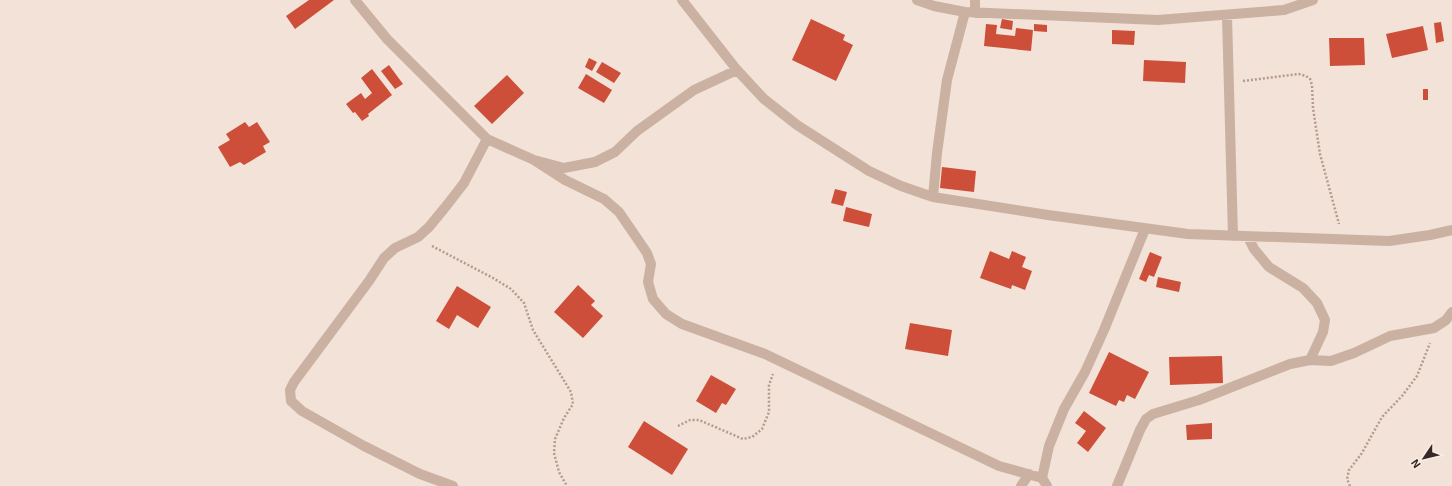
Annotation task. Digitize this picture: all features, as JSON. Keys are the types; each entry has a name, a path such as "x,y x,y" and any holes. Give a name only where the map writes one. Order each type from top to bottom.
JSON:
{"street":[{"path":"355,0 387,39 488,139 534,160 565,180 604,199 619,212 647,253 651,264 648,282 653,299 666,314 682,324 765,354 999,466 1029,474 1045,482 1051,440 1064,409 1085,372 1104,330 1145,229"},
{"path":"682,0 737,70 764,99 797,125 869,171 901,186 933,197 1013,210 1188,234 1389,241 1452,230"},
{"path":"917,0 934,6 970,12 1099,19 1158,20 1227,16 1284,10 1313,0"},
{"path":"933,197 937,153 947,80 975,0"},
{"path":"1227,16 1233,236"},
{"path":"534,160 564,168 595,162 615,152 637,131 694,90 737,70"},
{"path":"453,486 420,474 364,446 302,411 291,400 289,395 294,382 384,258 395,248 418,237 438,216 464,183 488,139"},
{"path":"1248,236 1254,249 1269,267 1303,288 1317,303 1325,320 1323,332 1310,360"},
{"path":"1117,486 1140,430 1146,419 1153,414 1200,400 1290,364 1310,360 1331,361 1354,353 1390,336 1434,328 1446,320 1452,312"},
{"path":"1021,486 1029,474"}],"path":[{"path":"1229,83 1299,74 1310,79 1312,84 1313,108 1320,154 1335,205 1343,240"},
{"path":"418,237 511,289 524,303 533,330 571,392 573,404 564,418 555,439 554,446 558,472 567,486"},
{"path":"1350,486 1347,479 1349,470 1362,453 1382,417 1402,396 1417,376 1427,352 1434,328"},
{"path":"678,426 690,420 699,420 743,439 752,437 762,429 769,412 769,385 778,360"}],"building":[{"path":"309,0 334,0 295,29 286,16"},
{"path":"811,19 845,35 843,40 853,45 836,81 792,60"},
{"path":"1002,19 1013,21 1012,30 1000,28"},
{"path":"1441,22 1444,41 1436,43 1434,23"},
{"path":"986,24 997,25 996,34 1015,36 1016,28 1033,30 1031,51 984,46"},
{"path":"1034,24 1047,25 1047,32 1034,31"},
{"path":"1423,26 1428,50 1392,58 1386,34"},
{"path":"1112,30 1135,31 1134,45 1112,44"},
{"path":"1329,38 1364,38 1365,65 1330,66"},
{"path":"589,58 597,62 592,71 585,67"},
{"path":"1144,60 1186,62 1185,83 1143,81"},
{"path":"602,62 621,73 614,83 596,72"},
{"path":"389,65 403,84 395,89 381,71"},
{"path":"372,69 392,95 368,114 369,116 362,121 346,104 361,93 365,99 372,93 361,78"},
{"path":"586,74 612,90 604,103 578,88"},
{"path":"507,75 524,93 492,124 474,106"},
{"path":"1423,89 1428,89 1428,100 1423,100"},
{"path":"245,122 249,127 257,122 270,142 263,146 266,152 244,165 240,162 230,167 218,147 230,140 226,134"},
{"path":"942,167 976,171 974,192 940,188"},
{"path":"835,189 847,192 843,206 831,203"},
{"path":"846,207 872,214 869,227 843,221"},
{"path":"990,251 1009,259 1012,251 1026,257 1022,267 1032,271 1025,290 1012,285 1011,289 980,278"},
{"path":"1150,252 1162,257 1154,277 1149,275 1146,282 1139,279"},
{"path":"1158,277 1181,282 1179,292 1156,287"},
{"path":"578,285 595,301 591,305 603,316 583,338 554,312"},
{"path":"457,286 491,307 478,328 457,315 449,329 436,321"},
{"path":"910,323 952,330 948,356 905,349"},
{"path":"1109,352 1149,372 1135,399 1127,395 1124,402 1119,400 1116,406 1089,393"},
{"path":"1222,356 1223,383 1170,385 1169,357"},
{"path":"711,375 736,389 726,405 722,403 716,413 696,401"},
{"path":"1084,411 1106,428 1088,452 1077,443 1086,431 1075,423"},
{"path":"644,421 688,449 672,475 628,447"},
{"path":"1212,423 1212,439 1187,440 1186,425"}]}
